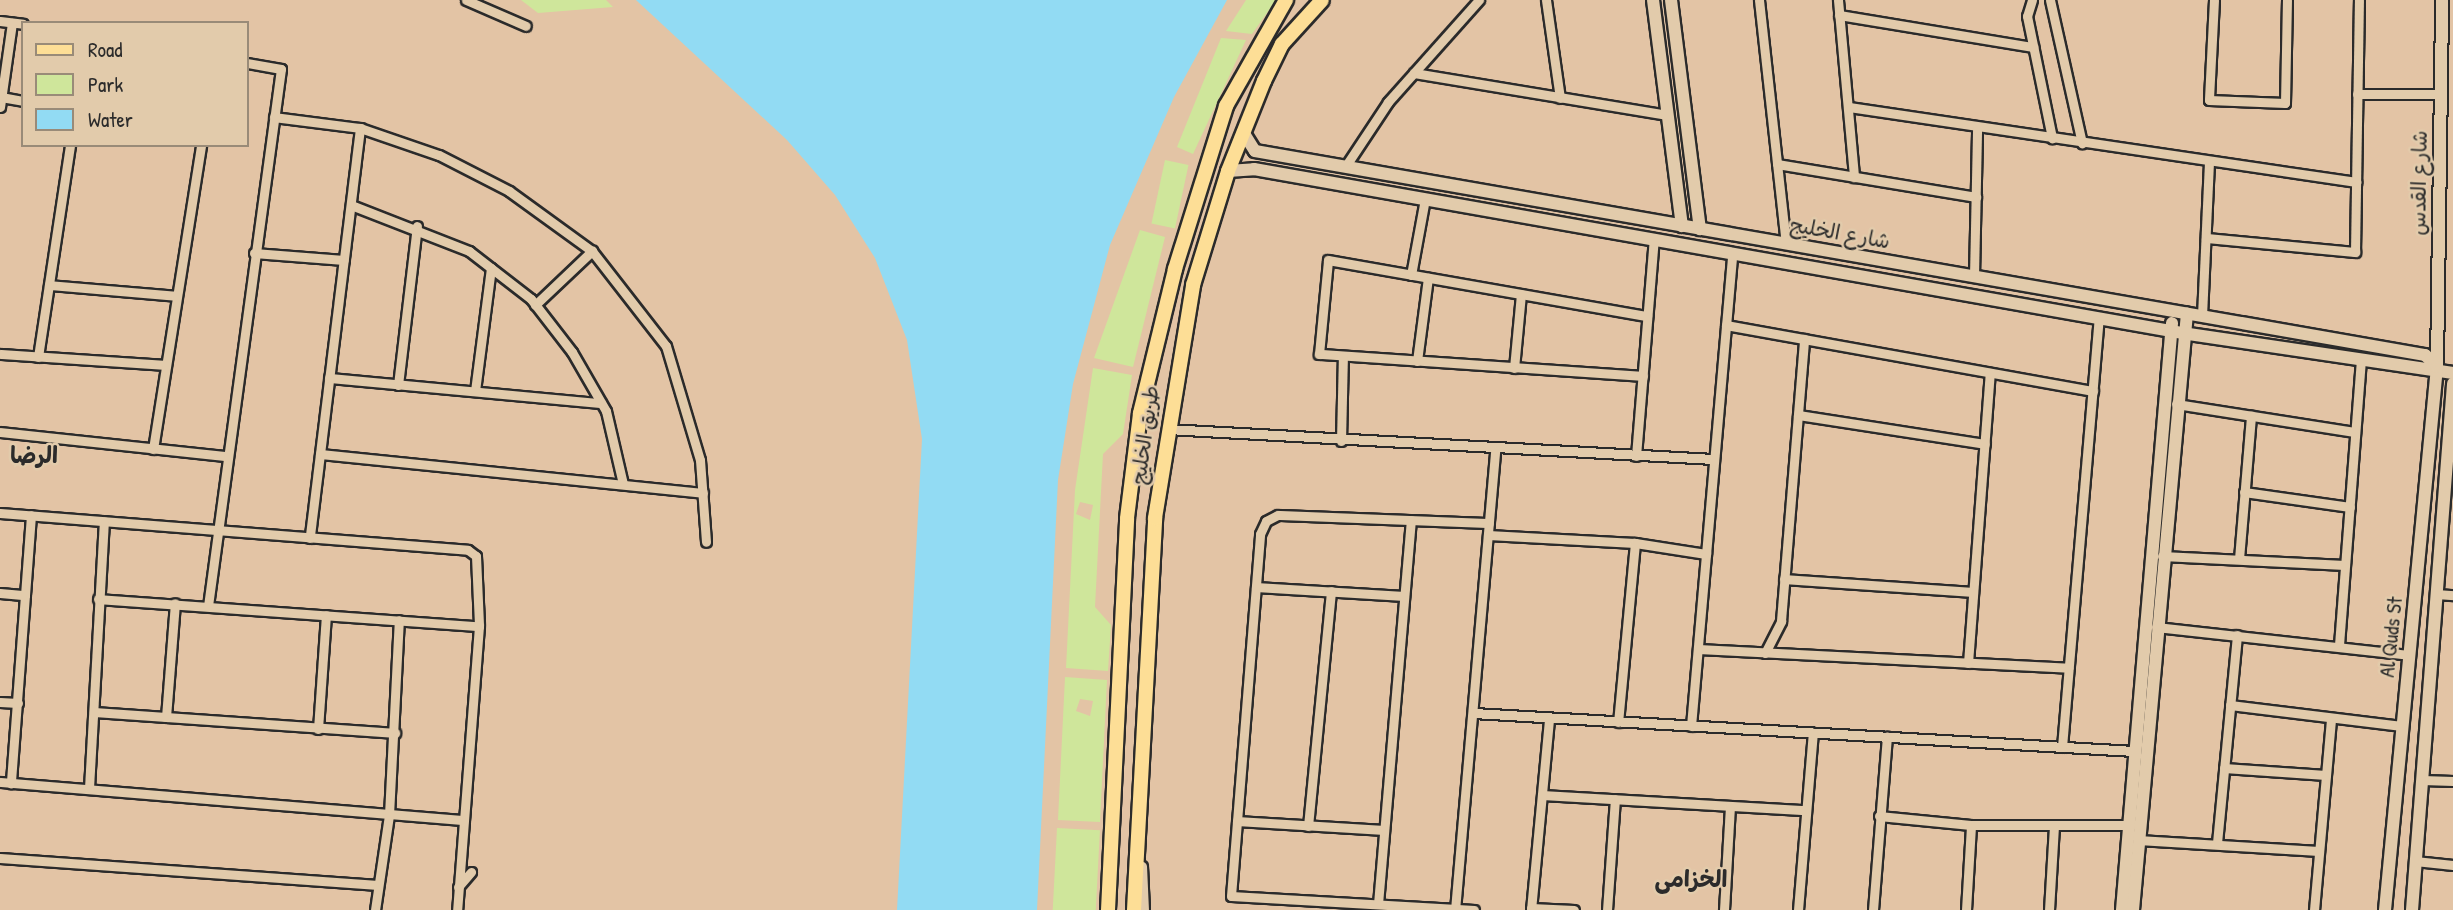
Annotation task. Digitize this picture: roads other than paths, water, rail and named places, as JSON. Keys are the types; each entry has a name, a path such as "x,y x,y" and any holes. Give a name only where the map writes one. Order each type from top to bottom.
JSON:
{"main road":[{"name":"طريق الخليج","path":"1108,910 1127,518 1140,413 1175,269 1226,106 1286,0"},
{"name":"طريق الخليج","path":"1135,910 1166,429 1193,285 1228,171 1282,44 1322,0"}],"street":[{"path":"466,0 526,26"},
{"path":"1345,167 1414,73 1479,0"},
{"path":"1546,0 1560,98"},
{"path":"1653,0 1682,226"},
{"path":"1671,0 1700,229"},
{"path":"1759,0 1786,243"},
{"path":"1838,0 1854,177"},
{"path":"2032,0 2027,16 2052,138"},
{"path":"2050,0 2082,143"},
{"path":"2214,0 2209,100 2285,103 2287,0"},
{"path":"2206,238 2355,252 2359,0"},
{"name":"شارع القدس","path":"2437,367 2442,0"},
{"path":"1839,15 2033,47"},
{"path":"0,20 21,24"},
{"path":"12,23 1,102 21,101"},
{"path":"208,606 214,530 281,69 248,63"},
{"path":"1414,73 1668,116"},
{"path":"2357,94 2440,94"},
{"path":"1849,107 2356,182"},
{"path":"274,117 360,128 439,155 509,191 592,251 666,346 703,493 706,542"},
{"path":"1974,276 1977,127"},
{"path":"310,538 360,128"},
{"name":"شارع الخليج","path":"1243,132 1255,151 2425,355 2437,367 2453,373"},
{"path":"38,357 70,147"},
{"path":"153,449 201,147"},
{"path":"2202,316 2209,161"},
{"path":"1777,164 1976,197"},
{"path":"1228,171 1254,169 2177,332 2416,371 2437,367"},
{"path":"1411,275 1425,199"},
{"path":"351,205 417,226 491,268 536,305 601,403 622,484"},
{"path":"398,384 417,226"},
{"path":"1636,456 1654,239"},
{"path":"536,305 592,251"},
{"path":"254,253 344,260"},
{"path":"1691,726 1732,253"},
{"path":"1643,376 1320,354 1328,260 1647,316"},
{"path":"475,391 491,268"},
{"path":"1417,361 1428,278"},
{"path":"49,285 177,296"},
{"path":"1514,368 1521,294"},
{"path":"2133,910 2176,404 2177,332 2174,312"},
{"path":"2122,910 2134,751 2177,332 2187,313"},
{"path":"2062,747 2099,318"},
{"path":"1726,325 2093,391"},
{"path":"1765,653 1781,621 1804,340"},
{"path":"0,354 166,365"},
{"path":"1341,441 1343,356"},
{"path":"2339,645 2361,362"},
{"name":"Al Quds St","path":"2385,910 2437,367"},
{"path":"1968,663 1990,373"},
{"path":"329,378 601,403"},
{"path":"2412,910 2453,384"},
{"path":"2176,404 2355,432"},
{"path":"1798,415 1985,444"},
{"path":"2239,559 2251,415"},
{"path":"1166,429 1495,451 1714,459"},
{"path":"0,432 225,456"},
{"path":"1455,909 1495,451"},
{"path":"320,454 703,493"},
{"path":"2244,492 2350,507"},
{"path":"0,513 468,550 480,571 479,626 457,910"},
{"path":"11,783 31,515"},
{"path":"1474,910 1231,896 1260,534 1278,516 1489,523"},
{"path":"1378,904 1411,520"},
{"path":"89,788 104,521"},
{"path":"1488,534 1635,543 1706,554"},
{"path":"1618,722 1635,543"},
{"path":"2162,555 2345,565"},
{"path":"1784,579 1973,592"},
{"path":"1256,587 1404,596"},
{"path":"1308,825 1331,591"},
{"path":"0,593 25,595"},
{"path":"2437,594 2453,595"},
{"path":"98,599 479,626"},
{"path":"166,718 175,603"},
{"path":"318,729 326,615"},
{"path":"375,910 389,815 399,620"},
{"path":"2156,627 2339,645 2409,655"},
{"path":"2217,843 2237,635"},
{"path":"1698,649 2069,668"},
{"path":"0,702 18,703"},
{"path":"2230,705 2331,721 2402,726"},
{"path":"95,712 395,733"},
{"path":"1473,713 2134,751"},
{"path":"1549,718 1531,909 1574,910"},
{"path":"2314,910 2331,721"},
{"path":"1798,910 1813,733"},
{"path":"1872,910 1887,737"},
{"path":"2224,768 2326,775"},
{"path":"2422,780 2453,781"},
{"path":"0,782 463,820"},
{"path":"1542,795 1806,810"},
{"path":"1607,910 1615,799"},
{"path":"1724,910 1730,806"},
{"path":"1879,816 1971,825 2128,825"},
{"path":"1237,821 1384,830"},
{"path":"1966,910 1971,825"},
{"path":"2049,910 2054,826"},
{"path":"2138,840 2319,851"},
{"path":"1138,842 1144,910"},
{"path":"0,859 378,885"},
{"path":"2415,861 2453,865"},
{"path":"458,887 471,872"}],"water":[{"path":"636,0 1227,0 1174,97 1110,245 1073,384 1058,480 1037,910 897,910 922,439 907,340 875,258 835,195 787,140"}],"district":[{"name":"الرضا","path":"34,455"},
{"name":"الخزامى","path":"1691,879"}]}
